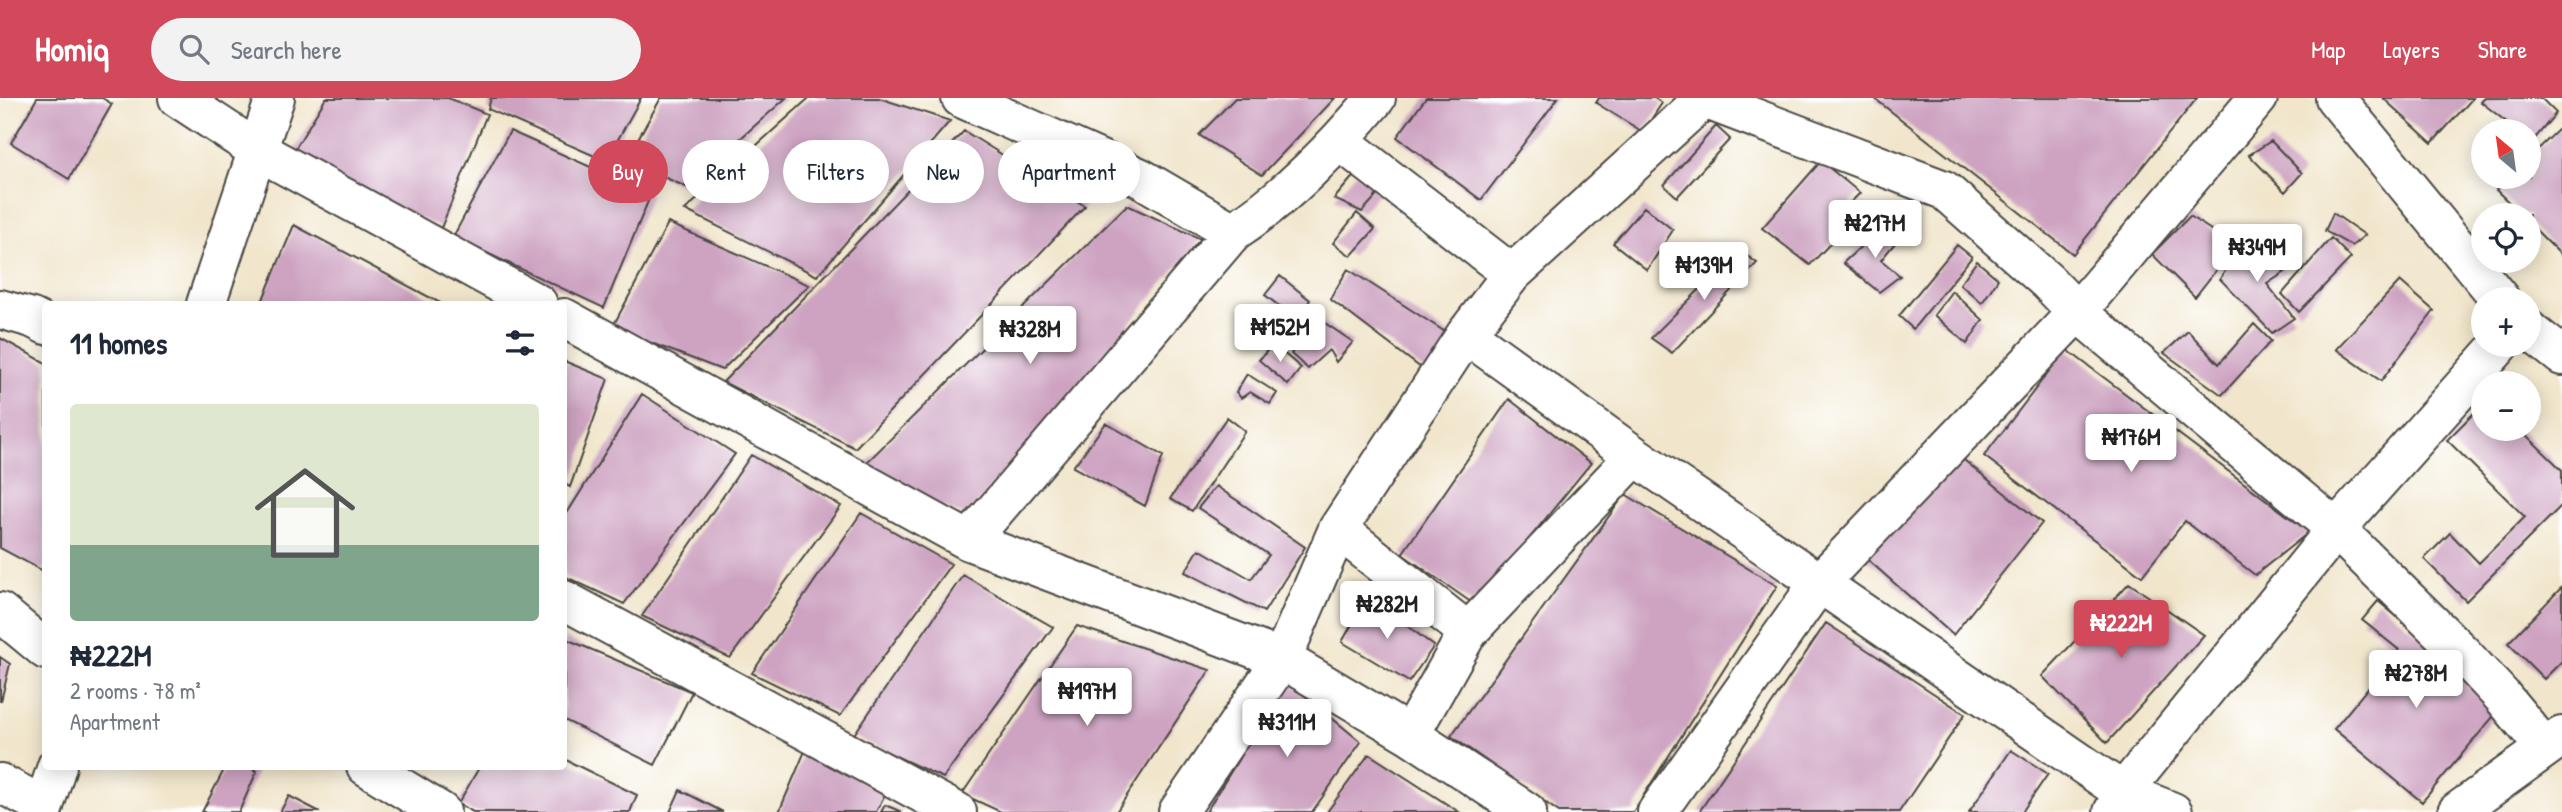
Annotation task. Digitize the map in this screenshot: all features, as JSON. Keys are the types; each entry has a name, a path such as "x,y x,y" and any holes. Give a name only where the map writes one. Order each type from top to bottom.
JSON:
{"street":[{"path":"178,98 257,150 533,301"},
{"path":"207,301 275,98"},
{"path":"961,98 1139,177 1233,232"},
{"path":"969,541 1233,232 1265,212 1340,141 1376,98"},
{"path":"1178,812 1282,659 1338,528 1466,334 1512,274 1704,98 1944,190 2048,281 2077,312 2336,529 2502,696 2554,742 2458,812"},
{"path":"1657,812 1819,583 2077,312 2258,98"},
{"path":"2335,98 2490,287"},
{"path":"1340,141 1512,274"},
{"path":"0,309 42,323"},
{"path":"567,320 969,541 1282,659 1410,735 1527,812"},
{"path":"1466,334 1634,456 1819,583 2118,802 2173,812"},
{"path":"2541,339 2562,356"},
{"path":"2118,802 2336,529 2489,357"},
{"path":"1410,735 1468,632 1634,456"},
{"path":"1338,528 1468,632"},
{"path":"567,602 957,812"},
{"path":"0,612 42,647"},
{"path":"0,783 43,809 56,770"},
{"path":"373,770 441,812"}],"building":[{"path":"37,98 102,98 112,104 69,179 11,143"},
{"path":"326,98 448,98 487,114 441,228 290,157"},
{"path":"491,98 641,98 618,140 588,140 588,153 488,109"},
{"path":"661,98 786,98 739,140 682,140 682,185 668,179 668,140 637,140"},
{"path":"809,98 879,98 950,121 934,140 903,140 903,176 889,192 889,140 783,140 783,203 880,203 817,276 685,210 693,203 769,203 769,140 762,140"},
{"path":"1235,98 1335,98 1262,175 1199,135"},
{"path":"1426,98 1558,98 1481,200 1397,137"},
{"path":"1599,98 1654,98 1662,103 1643,132 1596,103"},
{"path":"1874,98 2197,98 2073,254"},
{"path":"2383,98 2473,98 2432,143"},
{"path":"2485,98 2541,98 2556,113 2541,131 2541,119 2503,119 2481,102"},
{"path":"1716,126 1730,139 1677,197 1664,185"},
{"path":"2562,126 2562,256 2541,235 2541,203 2510,203 2496,190 2541,189 2541,146"},
{"path":"510,131 588,166 588,203 647,203 604,308 453,237"},
{"path":"964,131 979,140 955,140"},
{"path":"2271,141 2302,173 2285,192 2249,155"},
{"path":"984,143 998,152 998,203 1080,203 1085,206 855,448 723,382 903,195 903,203 984,203"},
{"path":"1821,161 1860,193 1831,222 1842,231 1810,265 1762,228"},
{"path":"1356,173 1379,193 1362,212 1334,199"},
{"path":"1127,205 1201,239 966,516 855,474"},
{"path":"1644,207 1673,230 1647,270 1613,243"},
{"path":"1357,213 1375,229 1351,256 1333,243"},
{"path":"2333,213 2365,235 2352,246 2325,231"},
{"path":"2190,216 2235,246 2195,297 2152,254"},
{"path":"668,223 809,285 722,370 612,328"},
{"path":"294,225 436,301 262,301"},
{"path":"1884,225 1899,238 1881,260 1900,276 1879,292 1843,263"},
{"path":"2249,235 2285,272 2267,284 2294,318 2272,333 2220,279"},
{"path":"2331,238 2351,258 2299,312 2282,294"},
{"path":"1957,245 1972,257 1913,329 1899,316"},
{"path":"1739,250 1757,263 1672,353 1651,338"},
{"path":"1977,261 1998,279 1982,303 1960,284"},
{"path":"1348,269 1453,337 1429,374 1330,299"},
{"path":"1280,276 1310,300 1303,310 1309,319 1301,323 1265,295"},
{"path":"2400,281 2434,311 2381,381 2336,349"},
{"path":"1952,291 1983,320 1967,344 1934,315"},
{"path":"1319,319 1353,342 1336,362 1329,350 1308,369 1291,354"},
{"path":"2254,324 2271,341 2222,395 2164,353 2188,331 2219,364"},
{"path":"0,338 42,361 42,570 0,548"},
{"path":"1273,344 1301,368 1288,385 1259,360"},
{"path":"2066,349 2309,532 2255,575 2185,521 2142,576 1984,456"},
{"path":"567,362 608,379 570,487 567,486"},
{"path":"1247,374 1277,393 1270,404 1250,392 1241,398 1236,392"},
{"path":"642,394 735,454 624,604 567,577 567,513"},
{"path":"1509,399 1591,463 1475,605 1402,554"},
{"path":"2471,416 2471,441 2532,441 2562,470 2562,505 2466,601 2424,559 2450,533 2479,563 2525,517 2447,440"},
{"path":"1227,417 1245,431 1192,511 1170,499"},
{"path":"1106,423 1163,456 1145,506 1073,467"},
{"path":"1949,448 2042,523 1953,635 1866,558"},
{"path":"751,455 841,506 730,658 642,616"},
{"path":"1216,486 1305,547 1264,612 1185,572 1199,549 1251,579 1269,555 1198,508"},
{"path":"1625,494 1777,586 1633,812 1559,812 1451,736"},
{"path":"861,513 951,564 840,716 752,673"},
{"path":"963,575 1053,627 943,778 853,736"},
{"path":"2129,583 2204,635 2107,743 2042,676"},
{"path":"2562,587 2562,661 2544,679 2508,643"},
{"path":"1368,596 1434,646 1409,682 1342,642"},
{"path":"2378,601 2503,705 2422,802 2334,729 2399,650 2362,620"},
{"path":"1826,623 1965,714 1899,812 1699,812"},
{"path":"1077,626 1210,670 1116,812 1001,812 962,794"},
{"path":"567,639 692,692 655,765 567,721"},
{"path":"0,657 10,664 1,701 0,701"},
{"path":"1283,678 1361,742 1312,812 1206,812 1238,760"},
{"path":"2011,750 2048,774 2022,812 1969,812"},
{"path":"805,751 889,786 876,812 779,812"},
{"path":"1369,754 1459,812 1327,812"},
{"path":"567,760 637,795 630,812 473,812 458,804 478,770 567,770"},
{"path":"224,770 257,771 239,812 202,812"},
{"path":"680,790 723,812 670,812"},
{"path":"289,796 320,812 280,812"},
{"path":"885,805 902,812 881,812"}]}
